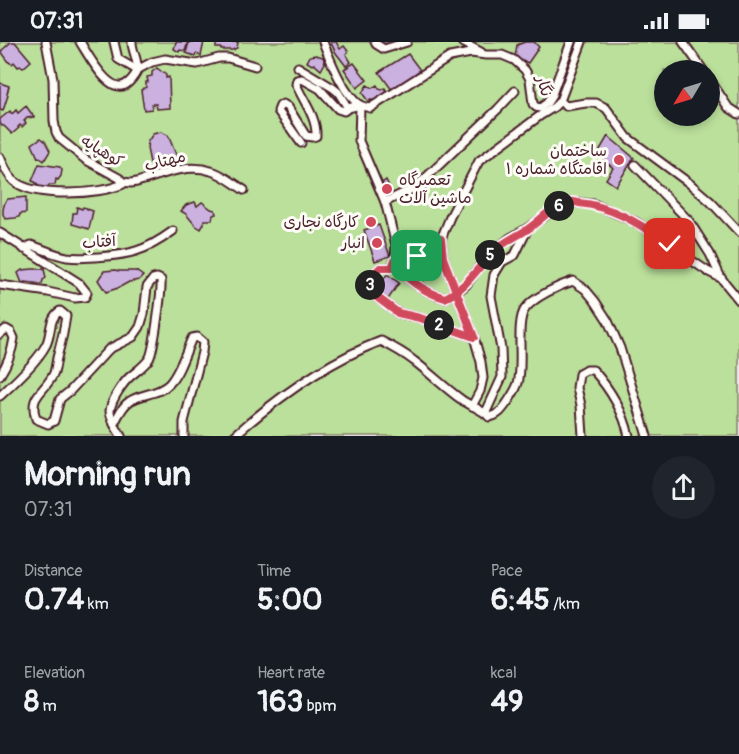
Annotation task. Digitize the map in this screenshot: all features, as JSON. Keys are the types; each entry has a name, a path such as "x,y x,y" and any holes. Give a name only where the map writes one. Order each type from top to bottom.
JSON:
{"street":[{"name":"کوهپایه","path":"0,157 11,178 37,191 58,193 101,190 112,189 123,184 119,178 86,160 59,138 54,122 53,79 46,42"},
{"path":"80,42 105,78 112,84 121,86 129,82 137,70 152,62 165,59 197,64 228,58 255,66"},
{"path":"114,42 118,59 137,70"},
{"path":"132,42 137,70"},
{"path":"323,42 337,76 360,105 358,141 385,202 396,245 392,268 380,268 370,278 370,292 398,313 420,318 474,337"},
{"path":"375,42 384,48 407,42"},
{"path":"462,42 486,55"},
{"name":"نگار","path":"348,108 360,105 370,108 450,57 471,53 502,55 514,60 525,70 530,79 533,104 542,111 551,97 571,42"},
{"path":"417,256 427,252 441,239 479,161 542,111 554,107 560,101 582,42"},
{"path":"683,42 696,60"},
{"path":"298,67 338,92 348,108 344,111 339,109 320,89 302,79 297,80 296,84 310,111 316,136 306,135 288,107 283,104 278,111 301,143"},
{"path":"385,202 416,187 515,91"},
{"path":"720,95 728,107 739,114"},
{"path":"560,101 566,106 596,103 606,108 628,138 689,183 711,202 739,232"},
{"path":"635,165 689,221 710,254 721,278 739,300"},
{"name":"مهتاب","path":"123,182 137,182 194,167 212,171 244,190"},
{"path":"395,260 398,268 411,280 434,295 445,298 466,285 480,266 510,238 559,206 570,202 594,204 636,222 707,271 721,278"},
{"path":"486,412 502,377 501,349 491,296 494,275 502,262 515,255 528,228"},
{"name":"آفتاب","path":"24,249 32,245 77,258 126,254 156,242 173,231"},
{"path":"0,232 79,283 87,293 81,298 75,298 0,285"},
{"path":"441,239 443,258 474,337 481,362 483,378 480,391 472,406"},
{"path":"0,396 45,346 54,314 60,311 66,316 54,373 36,398 32,408 36,419 48,424 54,421 60,399 109,349 133,337 140,327 144,314 147,287 153,279 157,278 161,280 162,285 151,357 129,377 115,398 110,411 120,436"},
{"path":"234,436 279,399 327,367 358,350 381,341 413,360 459,398 486,412 489,417 495,416 511,397 518,383 521,321 524,311 532,302 560,285 573,282 585,289 608,321 620,348 647,436"},
{"path":"0,334 6,329 14,338 12,350 0,375"},
{"path":"114,424 130,401 160,391 170,384 192,338 197,337 203,342 202,352 184,422 184,436"},
{"path":"583,436 581,405 577,388 579,374 586,370 593,370 618,403 629,436"}],"green space":[{"path":"0,42 739,42 739,436 0,436"}],"building":[{"path":"11,42 15,42 31,61 23,68 18,67 14,62 12,64 7,61 1,51"},
{"path":"176,42 188,42 185,51 180,50 179,52 174,49"},
{"path":"189,42 204,42 201,56 186,53"},
{"path":"216,42 238,42 234,50 221,50 221,48 216,48"},
{"path":"336,42 340,49 344,46 348,51 346,54 351,62 346,66 336,53 331,43"},
{"path":"534,42 539,47 528,63 524,61 522,63 515,57 517,45"},
{"path":"408,54 420,70 392,90 379,72"},
{"path":"310,56 323,57 325,63 321,70 307,62"},
{"path":"354,63 367,80 357,88 344,69"},
{"path":"157,68 166,75 166,78 169,77 170,108 157,109 156,104 152,104 152,109 144,110 141,90 146,87 147,77 152,76 152,72"},
{"path":"0,83 9,86 3,111 0,110"},
{"path":"367,85 372,88 377,85 382,90 385,88 388,95 376,101 368,101 362,93"},
{"path":"26,106 34,117 27,118 24,121 26,123 22,127 20,125 12,134 2,126 0,119 10,111 12,114 16,110 18,113"},
{"path":"161,132 168,135 177,157 150,163 148,141 153,134"},
{"name":"ساختمان اقامتگاه شماره ۱","path":"608,136 634,158 616,186 606,179 613,168 598,153"},
{"path":"41,138 50,151 44,161 38,158 32,144"},
{"path":"39,164 60,167 61,176 58,180 56,179 55,185 49,185 47,188 39,187 32,181"},
{"name":"تعمیرگاه ماشین آلات","path":"386,180 393,194 387,196 381,184"},
{"path":"26,197 26,213 20,214 19,217 5,219 3,209 5,202 8,199"},
{"path":"195,202 197,206 202,202 215,210 216,214 213,215 212,220 204,220 201,229 181,211 186,205"},
{"path":"77,207 93,211 89,229 72,224 73,213 76,213"},
{"name":"انبار","path":"379,225 390,256 375,261 364,230"},
{"path":"412,250 414,262 402,266 399,253"},
{"path":"415,264 429,272 423,282 409,274"},
{"path":"44,269 46,278 42,284 22,283 18,273 22,270"},
{"path":"104,271 136,271 143,276 139,280 106,292 98,280"},
{"path":"387,274 399,283 387,301 375,293"}],"place":[{"name":"ساختمان اقامتگاه شماره ۱","path":"619,160"},
{"name":"تعمیرگاه ماشین آلات","path":"387,189"},
{"name":"کارگاه نجاری","path":"371,222"},
{"name":"انبار","path":"377,243"}],"route":[{"path":"417,256 427,252 441,239 443,258 450,276 459,301 474,337 420,318 398,313 370,292 370,278 380,268 392,268 395,260 398,268 411,280 434,295 445,298 455,293 466,285 480,266 510,238 559,206 570,202 594,204 636,222 670,244"}]}
